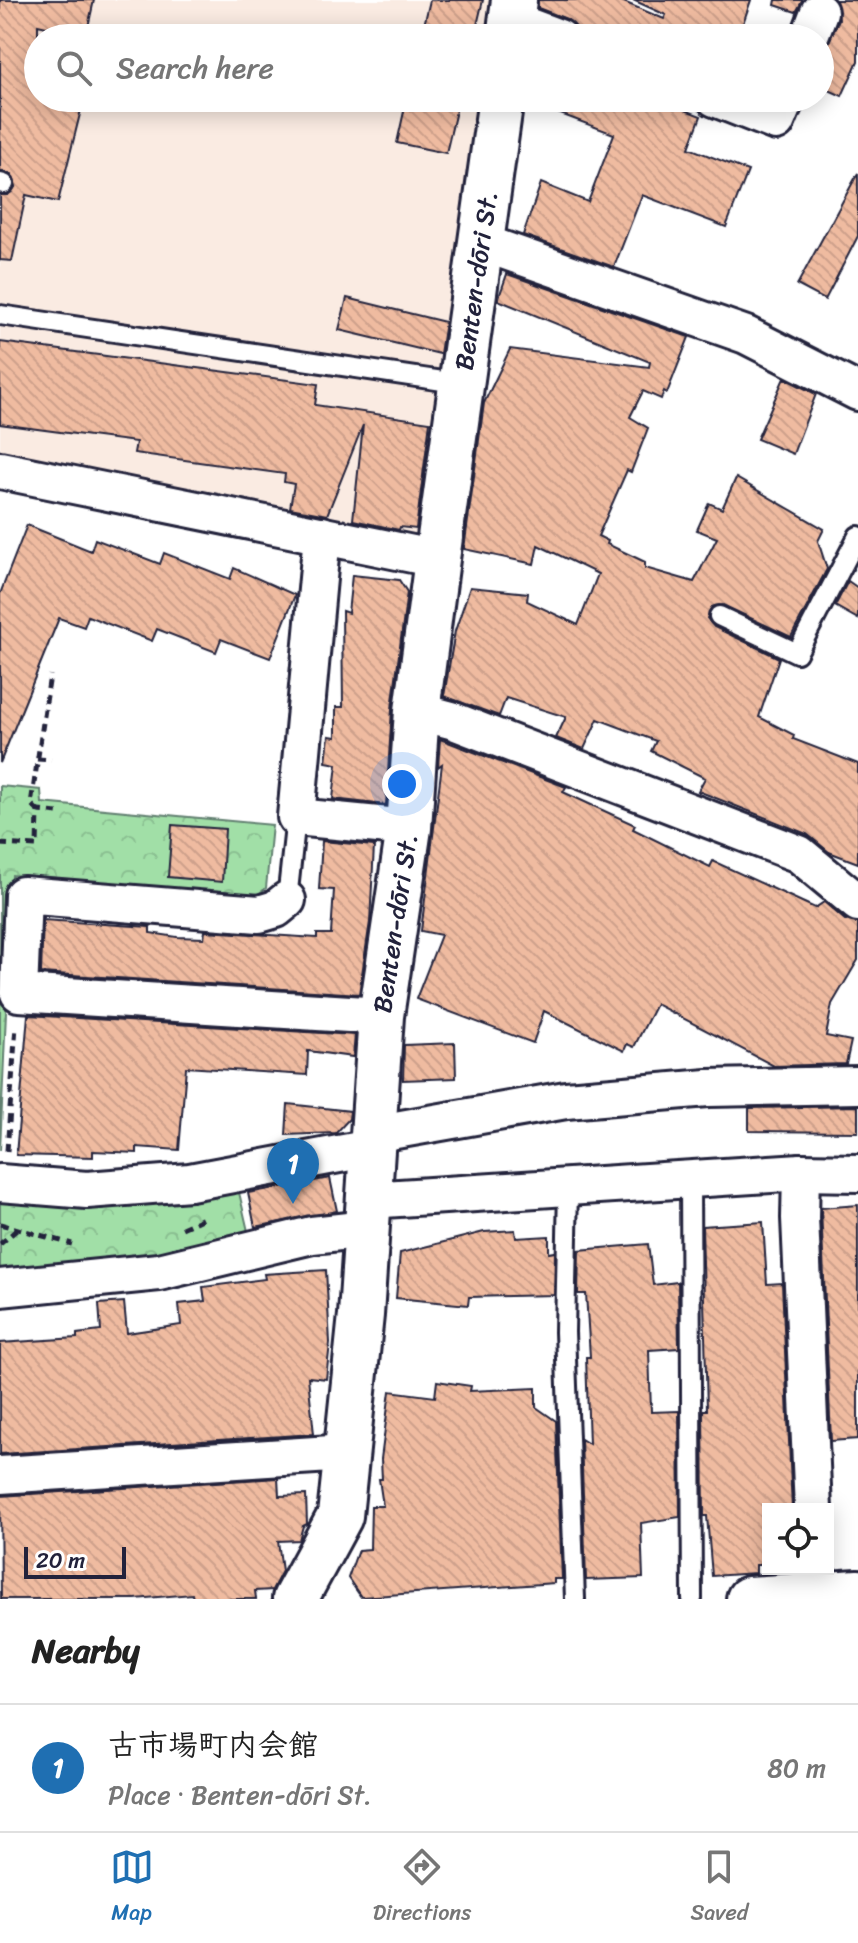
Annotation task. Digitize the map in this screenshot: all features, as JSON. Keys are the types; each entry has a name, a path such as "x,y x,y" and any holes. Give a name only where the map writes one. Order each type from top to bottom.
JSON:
{"street":[{"name":"Benten-dōri St.","path":"295,1599 340,1516 368,1214 381,1016 409,828 417,711 499,112"},
{"path":"751,112 776,122 780,112"},
{"path":"483,243 746,335 858,392"},
{"path":"0,470 437,559"},
{"path":"322,535 296,705 292,794 409,828"},
{"path":"417,711 451,720 799,854 858,903"},
{"path":"287,900 276,909 259,914 23,895 19,993 381,1016"},
{"path":"2,1183 87,1190 223,1176 566,1100 708,1088 858,1085"},
{"path":"0,1288 159,1272 312,1235 368,1214 568,1188 801,1172 858,1173"},
{"path":"801,1172 800,1218 813,1503"},
{"path":"0,1475 347,1453"},
{"path":"749,1599 830,1585"}],"lane":[{"path":"0,315 463,384"},
{"path":"719,616 797,653 858,536"},
{"path":"287,900 292,794"},
{"path":"690,1179 692,1599"},
{"path":"568,1188 570,1227 565,1332 575,1599"}],"path":[{"path":"50,675 31,804 38,811 59,813"},
{"path":"48,686 59,688"},
{"path":"37,759 51,760"},
{"path":"0,844 37,846 38,811"},
{"path":"2,1183 19,993"},
{"path":"174,1232 211,1215 225,1192 223,1176"},
{"path":"0,1224 20,1227 75,1245"},
{"path":"0,1244 20,1227"}],"shaded area":[{"path":"0,0 498,0 495,24 24,24 24,112 484,112 432,526 414,542 0,451"}],"green space":[{"path":"0,786 41,790 42,803 272,825 266,888 256,896 12,875 0,1150"},
{"path":"238,1188 250,1240 0,1279 0,1191"}],"building":[{"path":"0,0 94,0 89,24 24,24 24,112 80,112 58,202 26,195 12,261 0,260 0,195 8,195 16,186 12,175 0,171"},
{"path":"430,0 483,0 477,24 424,24"},
{"path":"538,0 619,0 664,19 666,15 633,0 751,0 743,24 572,24 567,19 538,8"},
{"path":"776,0 803,0 796,12 775,5"},
{"path":"836,0 858,0 858,61 842,96 834,92 834,30 839,19"},
{"path":"404,112 456,112 446,153 397,143"},
{"path":"555,112 691,112 701,116 689,148 748,171 726,227 642,195 614,267 523,235 541,183 588,202 614,134"},
{"path":"858,173 858,236 825,300 797,285"},
{"path":"507,274 689,337 667,393 664,391 661,399 643,391 630,417 648,428 631,472 627,470 598,536 608,541 607,544 645,562 645,568 694,582 717,538 697,530 709,503 722,509 736,478 824,529 818,541 827,569 791,637 723,605 712,607 707,618 714,627 779,658 759,717 794,735 793,739 858,764 858,863 829,852 807,834 698,791 705,778 651,751 656,741 598,719 584,749 556,738 566,717 506,698 499,716 444,696 455,631 470,587 528,593 527,601 578,625 598,574 538,545 534,564 464,549 484,403 510,349 649,367 650,362 498,300"},
{"path":"347,298 445,322 440,354 339,330"},
{"path":"0,342 318,384 315,405 430,422 416,529 400,527 399,530 353,520 363,425 327,515 290,508 294,484 284,482 285,474 134,453 136,442 0,424"},
{"path":"784,378 816,394 793,454 757,439"},
{"path":"27,525 91,551 95,539 160,564 164,553 230,579 234,568 295,595 270,658 221,639 216,652 157,629 152,641 88,616 84,627 59,618 0,763 0,594"},
{"path":"352,575 399,580 407,592 392,709 386,805 333,799 337,764 326,762 329,736 336,737 336,707 343,707 342,611 348,613"},
{"path":"848,581 858,588 858,619 835,606"},
{"path":"440,739 566,787 563,792 635,825 633,829 710,867 713,861 815,908 824,902 845,920 858,923 858,960 832,1004 826,1036 851,1041 846,1064 774,1066 656,1004 634,1047 627,1044 624,1051 544,1011 533,1043 416,999 441,935 421,931 442,764 438,767"},
{"path":"172,825 225,829 222,882 168,877"},
{"path":"322,841 374,846 370,922 359,994 41,973 43,920 150,927 150,933 177,937 204,938 205,931 317,938 317,934 331,934 334,890 319,889"},
{"path":"28,1015 355,1035 353,1057 308,1051 307,1075 186,1067 179,1150 137,1147 137,1153 93,1151 93,1157 16,1155"},
{"path":"455,1043 456,1078 403,1080 404,1045"},
{"path":"288,1104 350,1111 349,1119 336,1133 286,1135"},
{"path":"858,1106 858,1132 749,1131 749,1108"},
{"path":"330,1178 337,1211 255,1227 248,1193"},
{"path":"858,1205 858,1439 831,1441 821,1208"},
{"path":"763,1222 767,1284 782,1283 792,1503 762,1503 762,1565 756,1565 756,1573 712,1576 707,1516 704,1516 703,1410 707,1410 702,1226"},
{"path":"515,1230 516,1238 549,1236 549,1253 555,1252 554,1295 469,1297 468,1305 396,1298 400,1253 484,1232"},
{"path":"648,1244 653,1285 678,1282 679,1348 649,1350 651,1412 679,1411 680,1517 641,1523 643,1578 586,1580 581,1439 589,1444 586,1357 590,1357 586,1294 578,1294 579,1250"},
{"path":"326,1270 330,1343 326,1379 308,1377 314,1434 0,1454 0,1343 77,1338 77,1334 101,1331 99,1304 124,1302 127,1333 181,1325 179,1304 205,1301 203,1287 265,1279 264,1274"},
{"path":"437,1381 471,1386 470,1391 536,1388 536,1407 556,1421 562,1579 554,1579 554,1583 361,1597 348,1578 358,1550 370,1549 371,1506 383,1506 379,1479 382,1479 381,1459 390,1391 435,1397"},
{"path":"278,1478 279,1496 306,1495 307,1524 303,1526 299,1540 278,1541 282,1571 272,1590 255,1591 256,1599 193,1599 192,1594 135,1599 1,1599 0,1496"}],"place":[{"name":"古市場町内会館","path":"293,1204"}]}
